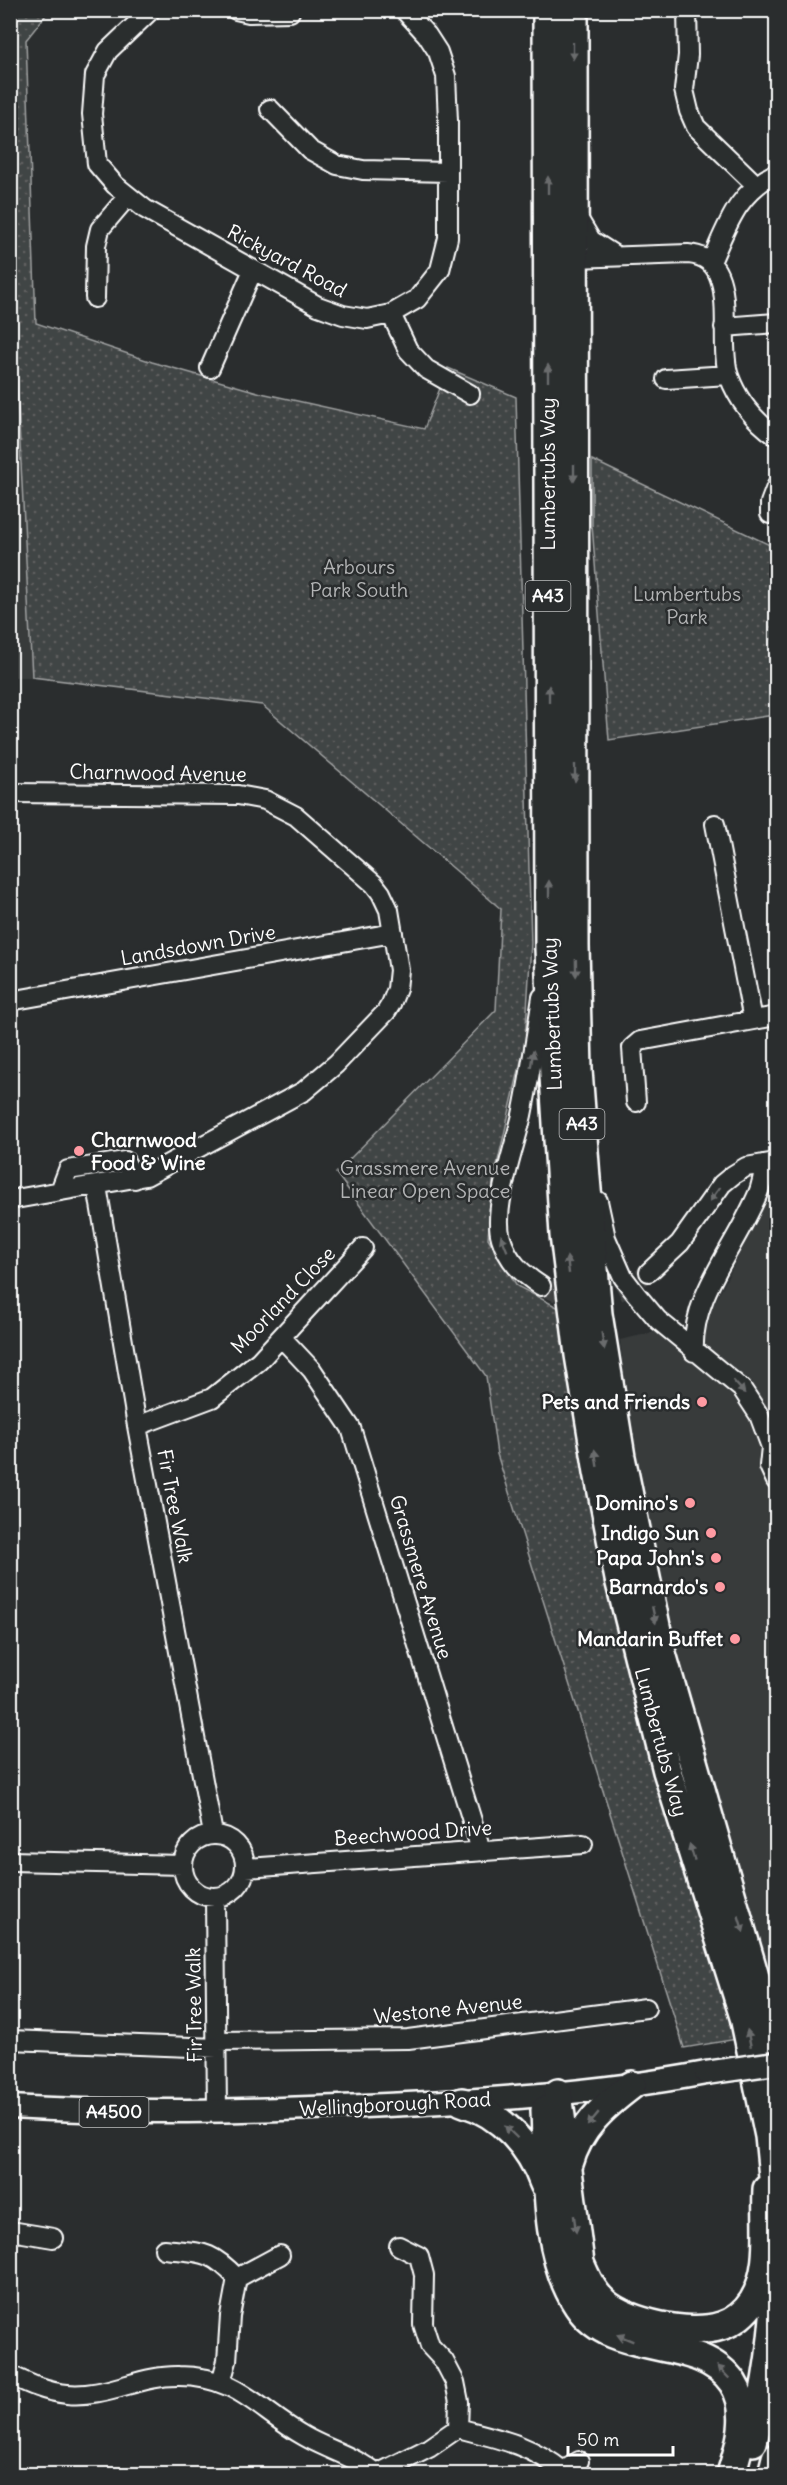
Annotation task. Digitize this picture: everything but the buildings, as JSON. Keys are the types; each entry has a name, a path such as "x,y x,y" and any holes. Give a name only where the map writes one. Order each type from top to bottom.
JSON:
{"highway":[{"name":"Lumbertubs Way","path":"547,10 549,948 564,1235 579,1355 598,1472 619,1579 643,1680 677,1803 744,2017 770,2136 777,2208"},
{"name":"Lumbertubs Way","path":"573,10 575,946 578,1070 598,1314 618,1435 662,1650 777,2050"},
{"path":"569,2166 576,2145 588,2125 604,2106 632,2085"},
{"path":"551,2093 569,2166 580,2263 590,2284 604,2302 622,2315 646,2323 701,2329 721,2326 738,2317 752,2303 761,2286 765,2267 770,2136"},
{"path":"551,2093 550,2199 556,2254 563,2278 579,2308 604,2329 625,2338 705,2358 728,2375 740,2393 744,2414 740,2447 731,2475"},
{"path":"462,2102 489,2114 527,2148 550,2199"},
{"path":"743,2475 763,2401 776,2300 777,2269"},
{"path":"772,2475 777,2458"}],"main road":[{"name":"Wellingborough Road","path":"10,2107 136,2113 462,2102 632,2085 777,2063"}],"street":[{"name":"Rickyard Road","path":"151,10 108,51 95,75 92,114 97,164 128,196 145,208 318,306 343,315 367,319 391,314 417,299 440,270 448,237 446,76 438,52 427,35 405,10"},
{"path":"236,10 249,13 290,12"},
{"path":"687,10 684,90 688,111 696,127 756,185"},
{"path":"270,109 310,150 337,165 363,170 448,172"},
{"path":"711,262 735,209 756,185 777,172"},
{"path":"95,298 96,246 100,229 128,196"},
{"path":"573,211 591,240 617,256"},
{"path":"548,244 555,252 574,258 688,254 701,255 711,262 721,281 728,375 740,400 759,424 777,436"},
{"path":"574,298 590,270 604,260 617,256"},
{"path":"210,368 253,270"},
{"path":"391,314 408,350 420,363 426,369 470,394"},
{"path":"724,327 777,323"},
{"path":"666,379 728,375"},
{"path":"770,514 770,503 777,486"},
{"name":"Charnwood Avenue","path":"10,793 238,795 265,800 296,816 374,884 386,902 398,958 399,980 391,1005 386,1012 319,1080 304,1091 146,1176 10,1200"},
{"path":"715,824 753,1020"},
{"name":"Landsdown Drive","path":"10,1001 393,933"},
{"path":"541,1286 522,1274 510,1256 500,1236 498,1214 528,1084 549,948"},
{"path":"636,1102 632,1048 640,1041 777,1016"},
{"path":"60,1191 68,1170 125,1161 135,1179"},
{"path":"649,1272 680,1243 722,1184 746,1167 770,1163"},
{"path":"694,1352 693,1337 697,1312 756,1200 770,1163"},
{"path":"586,1178 599,1203 606,1238 623,1277 658,1320 694,1352 742,1389 759,1415 771,1447 773,1474"},
{"name":"Fir Tree Walk","path":"97,1186 136,1426 213,1834"},
{"name":"Moorland Close","path":"136,1426 212,1398 259,1361 363,1248"},
{"path":"658,1320 675,1321 697,1312"},
{"name":"Grassmere Avenue","path":"281,1337 312,1370 351,1428 482,1850"},
{"path":"213,1834 234,1841 241,1849 246,1868 239,1886 215,1897 195,1890 188,1882 183,1865 185,1854 191,1845 199,1838 213,1834"},
{"name":"Beechwood Drive","path":"246,1868 584,1844"},
{"path":"10,1861 183,1865"},
{"name":"Fir Tree Walk","path":"215,1897 217,2112"},
{"name":"Westone Avenue","path":"10,2040 217,2044 408,2039 646,2008"},
{"path":"10,2235 17,2232 53,2238"},
{"path":"419,2256 430,2241"},
{"path":"399,2246 419,2256 424,2275 423,2324 430,2346 444,2361 455,2382 459,2402 458,2428"},
{"path":"164,2249 206,2253 216,2258 237,2278"},
{"path":"237,2278 280,2255"},
{"path":"221,2382 227,2361 230,2316 237,2278"},
{"path":"10,2375 33,2386 69,2395 91,2393 178,2375 221,2382 253,2399 305,2437 365,2464 376,2475 429,2448 458,2428 512,2441 546,2457 564,2473 579,2461"}],"shaded area":[{"path":"11,269 32,677 11,677"},
{"path":"776,1186 776,2015 720,1816 673,1631 628,1421 620,1340 706,1320"}],"green space":[{"name":"Arbours Park South","path":"10,11 49,11 26,40 36,323 152,362 261,393 424,429 448,368 516,397 531,943 525,1044 493,1182 488,1238 517,1286 561,1309 737,2039 684,2048 497,1454 486,1376 336,1173 496,1010 501,909 262,705 32,677 11,269"},
{"name":"Lumbertubs Park","path":"592,460 776,548 776,740 774,715 609,740 592,525"}],"tunnel":[{"path":"541,1286 573,1298 598,1300 621,1291 649,1272"}],"place":[{"name":"Charnwood Food & Wine","path":"79,1151"},
{"name":"Pets and Friends","path":"702,1402"},
{"name":"Domino's","path":"690,1503"},
{"name":"Indigo Sun","path":"711,1533"},
{"name":"Papa John's","path":"716,1558"},
{"name":"Barnardo's","path":"720,1587"},
{"name":"Mandarin Buffet","path":"735,1639"}],"park label":[{"name":"Grassmere Avenue Linear Open Space","path":"425,1180"}]}
